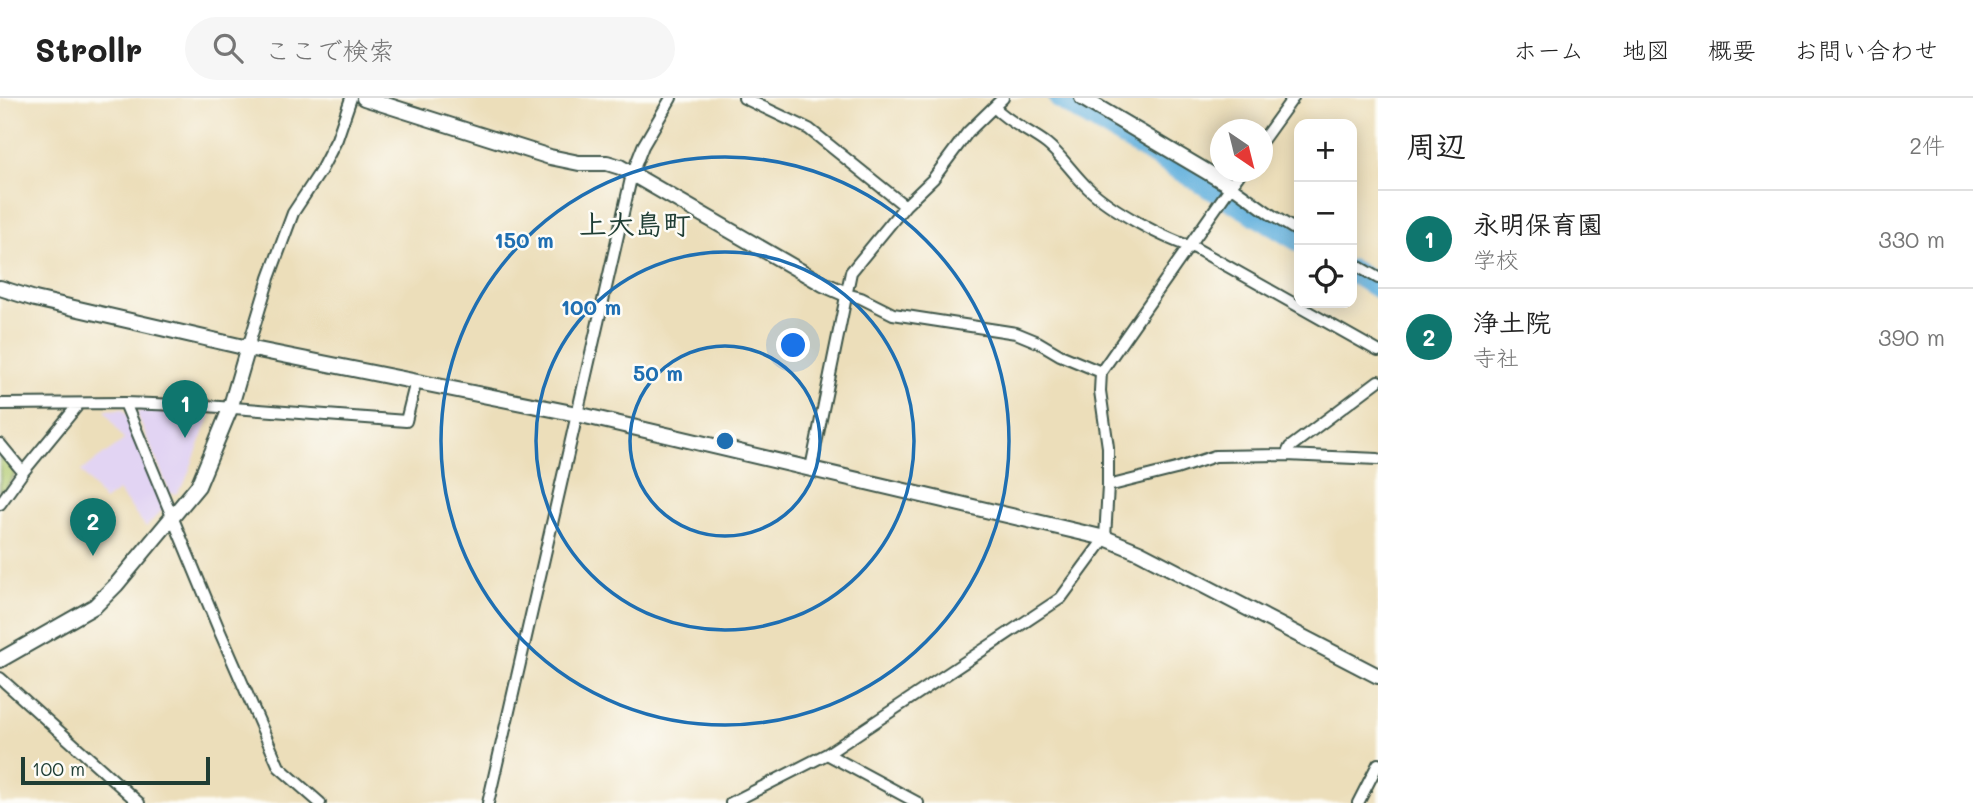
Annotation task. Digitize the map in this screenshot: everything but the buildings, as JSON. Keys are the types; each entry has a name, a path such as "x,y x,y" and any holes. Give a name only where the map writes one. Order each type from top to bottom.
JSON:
{"street":[{"path":"0,660 95,606 116,585 198,486 230,409 269,278 293,213 320,172 337,139 351,98"},
{"path":"364,98 550,157 579,163 607,163 632,174 823,284 846,294 893,313 1016,333 1101,372"},
{"path":"488,803 632,174 643,146 671,98"},
{"path":"744,98 809,128 905,206"},
{"path":"811,468 851,272 905,206 933,179 968,132 1003,98"},
{"path":"1082,98 1227,192 1294,229"},
{"path":"1273,126 1293,98"},
{"path":"994,107 1048,145 1088,189 1116,209 1179,243 1207,254 1378,351"},
{"path":"734,803 827,754 1061,598 1105,538 1108,447 1100,391 1101,372 1234,182"},
{"path":"1357,266 1378,278"},
{"path":"0,288 35,299 248,346 577,414 1105,538 1139,552 1378,676"},
{"path":"0,404 125,403 206,406 406,421 415,381"},
{"path":"1286,455 1290,447 1378,381"},
{"path":"125,403 279,767 320,803"},
{"path":"0,504 23,471 78,405"},
{"path":"0,444 23,471"},
{"path":"1108,486 1215,456 1286,455 1378,459"},
{"path":"0,678 139,803"},
{"path":"827,754 918,803"},
{"path":"1358,803 1378,764"}],"shaded area":[{"path":"122,409 165,507 146,527 118,491 104,501 81,471 124,440 105,410"},
{"path":"139,411 211,414 185,482 176,494 170,493 137,414"}],"green space":[{"path":"0,450 15,469 15,474 0,497"}],"waterway":[{"path":"1060,98 1294,237"},
{"path":"1357,274 1378,287"}],"place":[{"name":"永明保育園","path":"185,438"},
{"name":"浄土院","path":"93,556"}],"district":[{"name":"上大島町","path":"635,224"}]}
